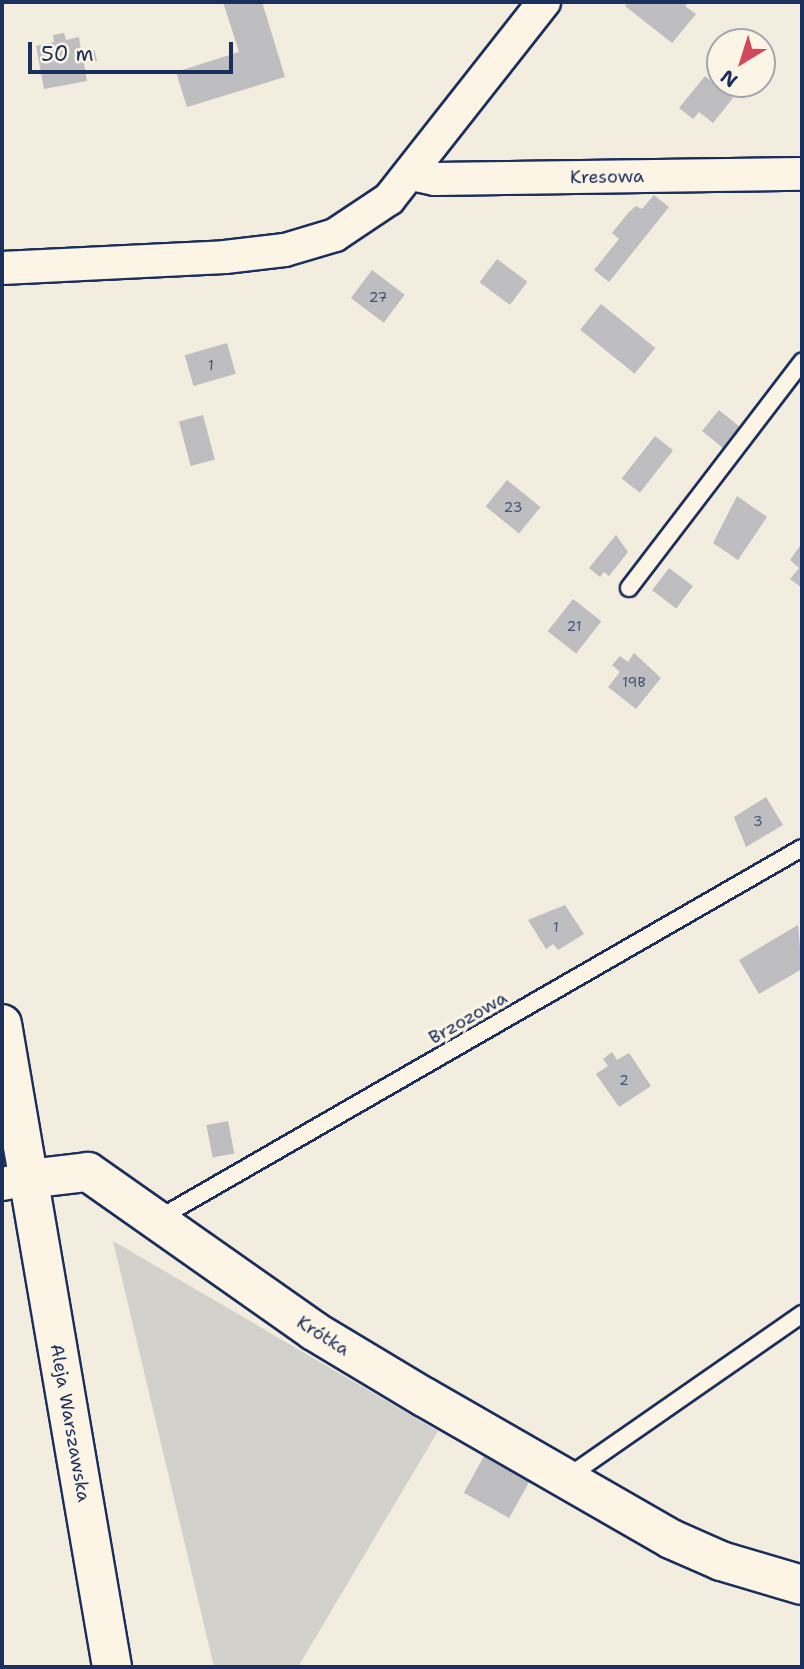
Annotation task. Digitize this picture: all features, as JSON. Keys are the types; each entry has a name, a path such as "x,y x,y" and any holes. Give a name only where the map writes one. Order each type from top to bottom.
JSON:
{"street":[{"path":"2,268 285,250 335,235 365,218 412,174 544,2"},
{"name":"Kresowa","path":"412,174 435,179 802,174"},
{"name":"Aleja Warszawska","path":"2,1024 15,1182 97,1578 112,1667"},
{"name":"Krótka","path":"15,1182 88,1172 314,1331 569,1476 621,1510 721,1561 802,1585"}],"lane":[{"path":"629,588 802,362"},
{"name":"Brzozowa","path":"154,1221 802,848"},
{"path":"569,1476 802,1314"}],"shaded area":[{"path":"113,1241 438,1431 298,1667 214,1667"}],"building":[{"path":"223,2 262,2 285,77 187,107 176,72 239,52"},
{"path":"628,2 689,2 685,6 696,14 672,43 625,6"},
{"path":"64,33 66,40 79,37 81,50 94,48 97,61 84,63 87,81 44,89 36,46 54,42 53,35"},
{"path":"705,76 706,98 733,98 713,123 699,112 693,119 679,108"},
{"path":"654,195 669,207 609,282 594,270 619,239 612,233 629,212 636,206 642,209"},
{"path":"497,259 527,282 510,305 480,282"},
{"path":"372,270 405,295 384,323 351,298"},
{"path":"601,304 655,348 635,374 580,330"},
{"path":"227,343 236,374 194,386 185,355"},
{"path":"719,410 740,427 723,448 702,431"},
{"path":"203,415 215,459 191,466 179,421"},
{"path":"655,436 673,450 640,493 622,479"},
{"path":"507,480 540,507 519,533 486,506"},
{"path":"737,496 767,517 738,560 713,543"},
{"path":"616,535 628,552 609,576 604,572 600,577 589,568"},
{"path":"802,543 802,588 790,579 799,568 790,560"},
{"path":"669,568 693,586 676,608 652,590"},
{"path":"573,599 601,621 576,653 548,631"},
{"path":"634,653 661,678 636,709 608,687 620,672 612,665 620,656 628,662"},
{"path":"766,797 783,825 746,847 734,817"},
{"path":"565,905 584,934 558,950 553,944 546,949 528,920"},
{"path":"798,925 802,969 759,994 739,960"},
{"path":"612,1052 617,1060 629,1053 651,1086 619,1107 596,1074 608,1066 603,1059"},
{"path":"228,1121 234,1153 213,1158 206,1125"},
{"path":"488,1449 533,1474 509,1518 464,1493"}]}
